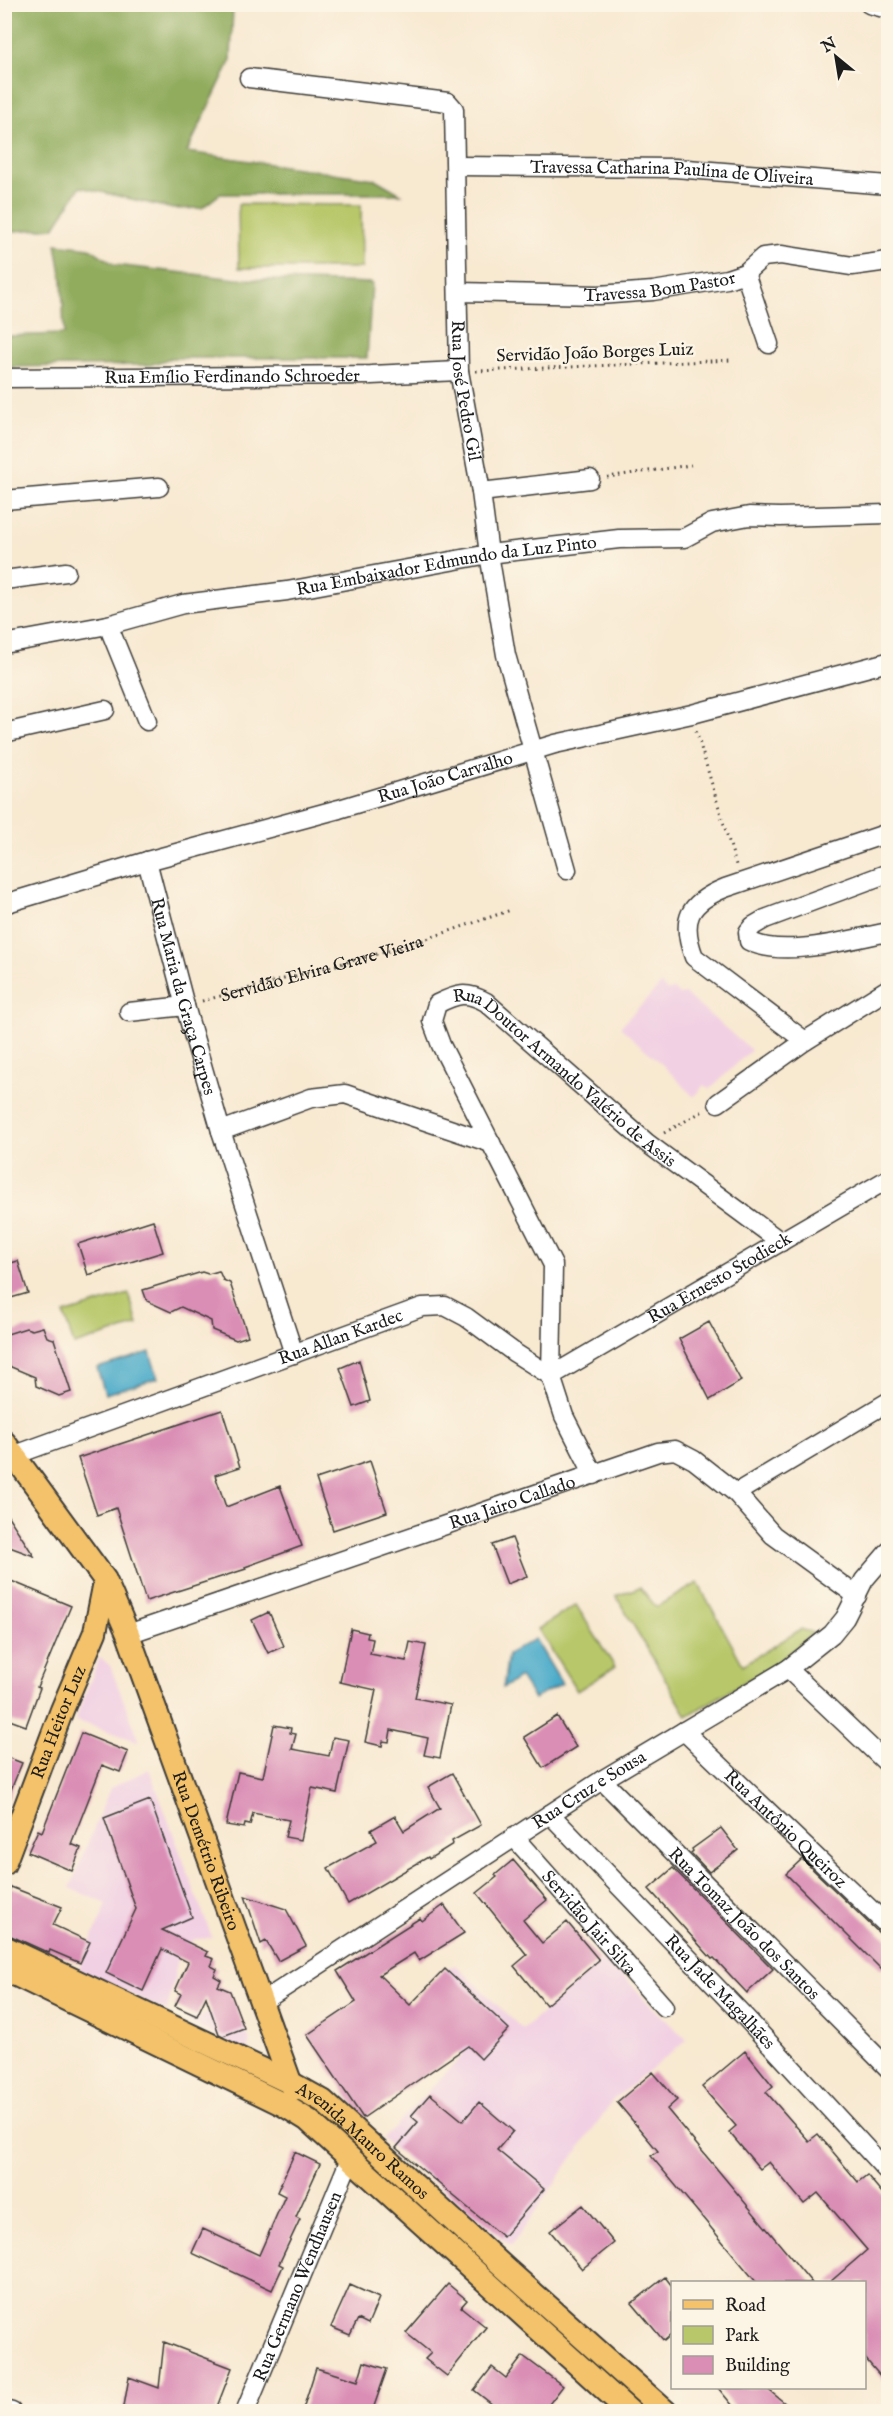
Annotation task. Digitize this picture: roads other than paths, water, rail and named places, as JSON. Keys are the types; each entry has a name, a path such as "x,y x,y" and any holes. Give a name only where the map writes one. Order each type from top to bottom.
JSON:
{"main road":[{"name":"Rua Demétrio Ribeiro","path":"8,1452 105,1580 128,1634 289,2082 308,2120"},
{"name":"Rua Heitor Luz","path":"4,1864 62,1710 95,1632 105,1580"},
{"name":"Avenida Mauro Ramos","path":"4,1947 289,2082 332,2108 504,2268 666,2412"},
{"name":"Avenida Mauro Ramos","path":"4,1969 282,2104 308,2120 630,2412"}],"street":[{"path":"869,4 888,9"},
{"name":"Rua José Pedro Gil","path":"249,78 448,102 454,109 459,371 481,492 506,655 567,870"},
{"name":"Travessa Catharina Paulina de Oliveira","path":"456,166 675,168 888,186"},
{"name":"Travessa Bom Pastor","path":"458,292 599,295 642,292 727,279 745,273 763,258 781,255 852,266 888,261"},
{"path":"745,273 769,344"},
{"name":"Rua Emílio Ferdinando Schroeder","path":"4,378 371,375 459,371"},
{"path":"481,492 590,479"},
{"path":"4,500 159,487"},
{"name":"Rua Embaixador Edmundo da Luz Pinto","path":"4,645 108,625 183,604 286,591 489,554 619,540 684,538 712,523 749,516 780,518 888,514"},
{"path":"4,580 66,572"},
{"path":"108,625 147,721"},
{"name":"Rua João Carvalho","path":"4,904 147,861 339,809 534,750 692,714 888,662"},
{"path":"4,733 105,710"},
{"path":"805,1041 694,957 686,925 691,909 713,893 887,834"},
{"name":"Rua Maria da Graça Carpes","path":"147,861 184,1006 221,1131 294,1354"},
{"path":"883,875 765,919 748,932 749,941 759,946 785,948 825,944 888,932"},
{"path":"718,1103 805,1041 888,989"},
{"name":"Rua Doutor Armando Valério de Assis","path":"551,1376 553,1265 441,1045 432,1021 437,1004 453,996 472,995 486,1002 647,1143 781,1242"},
{"path":"129,1012 184,1006"},
{"path":"221,1131 311,1098 345,1094 491,1143"},
{"name":"Rua Ernesto Stodieck","path":"551,1376 888,1179"},
{"name":"Rua Allan Kardec","path":"8,1452 294,1354 422,1307 445,1306 466,1317 551,1376"},
{"path":"551,1376 564,1416 594,1475"},
{"path":"736,1492 888,1402"},
{"name":"Rua Jairo Callado","path":"128,1634 658,1452 675,1450 694,1460 736,1492 773,1535 857,1596"},
{"name":"Rua Cruz e Sousa","path":"262,2002 602,1780 788,1669 832,1634 857,1596 864,1580 888,1552"},
{"path":"788,1669 888,1764"},
{"name":"Rua Antônio Queiroz","path":"684,1731 888,1926"},
{"name":"Rua Tomaz João dos Santos","path":"602,1780 888,2068"},
{"name":"Rua Jade Magalhães","path":"550,1814 746,2018 888,2172"},
{"name":"Servidão Jair Silva","path":"514,1837 664,2007"},
{"name":"Rua Germano Wendhausen","path":"245,2412 350,2160"},
{"path":"4,2410 12,2412"}],"water":[{"path":"150,1352 158,1378 105,1394 97,1368"},
{"path":"535,1639 562,1684 534,1699 520,1677 503,1688 508,1654"}]}
